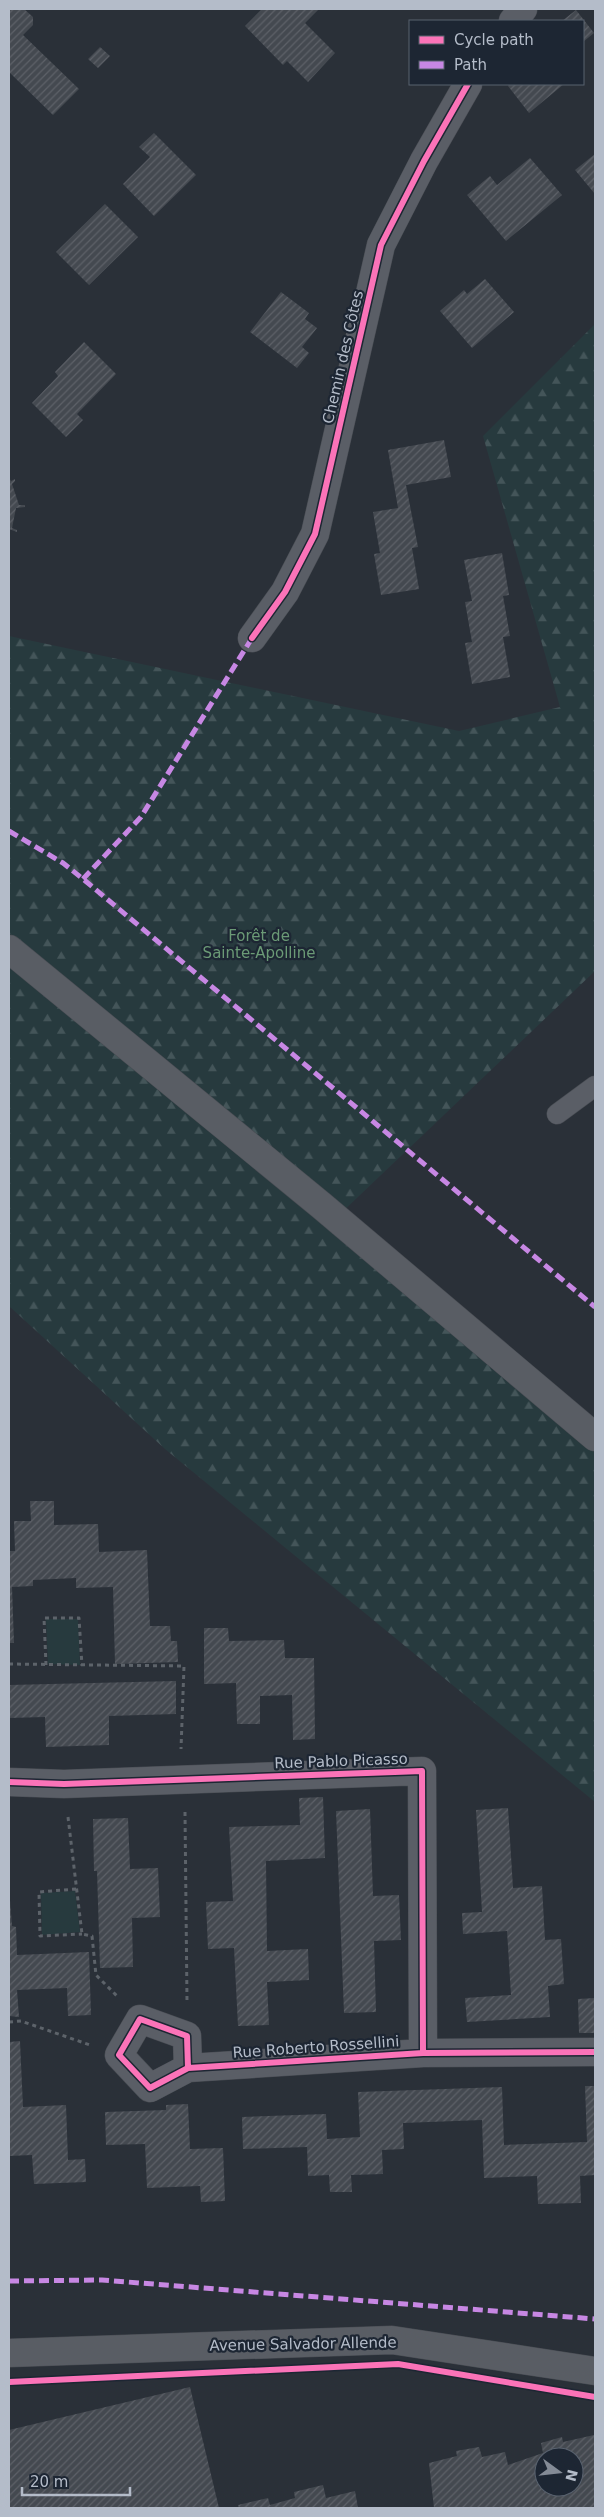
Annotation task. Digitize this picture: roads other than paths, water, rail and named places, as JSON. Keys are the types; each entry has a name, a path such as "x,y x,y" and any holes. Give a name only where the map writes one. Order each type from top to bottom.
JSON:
{"main road":[{"path":"9,949 322,1206 595,1436"},
{"name":"Avenue Salvador Allende","path":"9,2353 392,2340 595,2370"}],"street":[{"path":"514,20 523,9"},
{"name":"Chemin des Côtes","path":"252,638 285,592 316,534 381,245 424,161 467,85"},
{"name":"Rue Pablo Picasso","path":"9,1782 64,1784 422,1771 423,2053"},
{"path":"140,2019 187,2036 188,2068 150,2088 119,2055 140,2019"},
{"name":"Rue Roberto Rossellini","path":"188,2068 423,2053 595,2052"}],"lane":[{"path":"557,1114 595,1086"}],"park label":[{"name":"Forêt de Sainte-Apolline","path":"259,944"}]}
